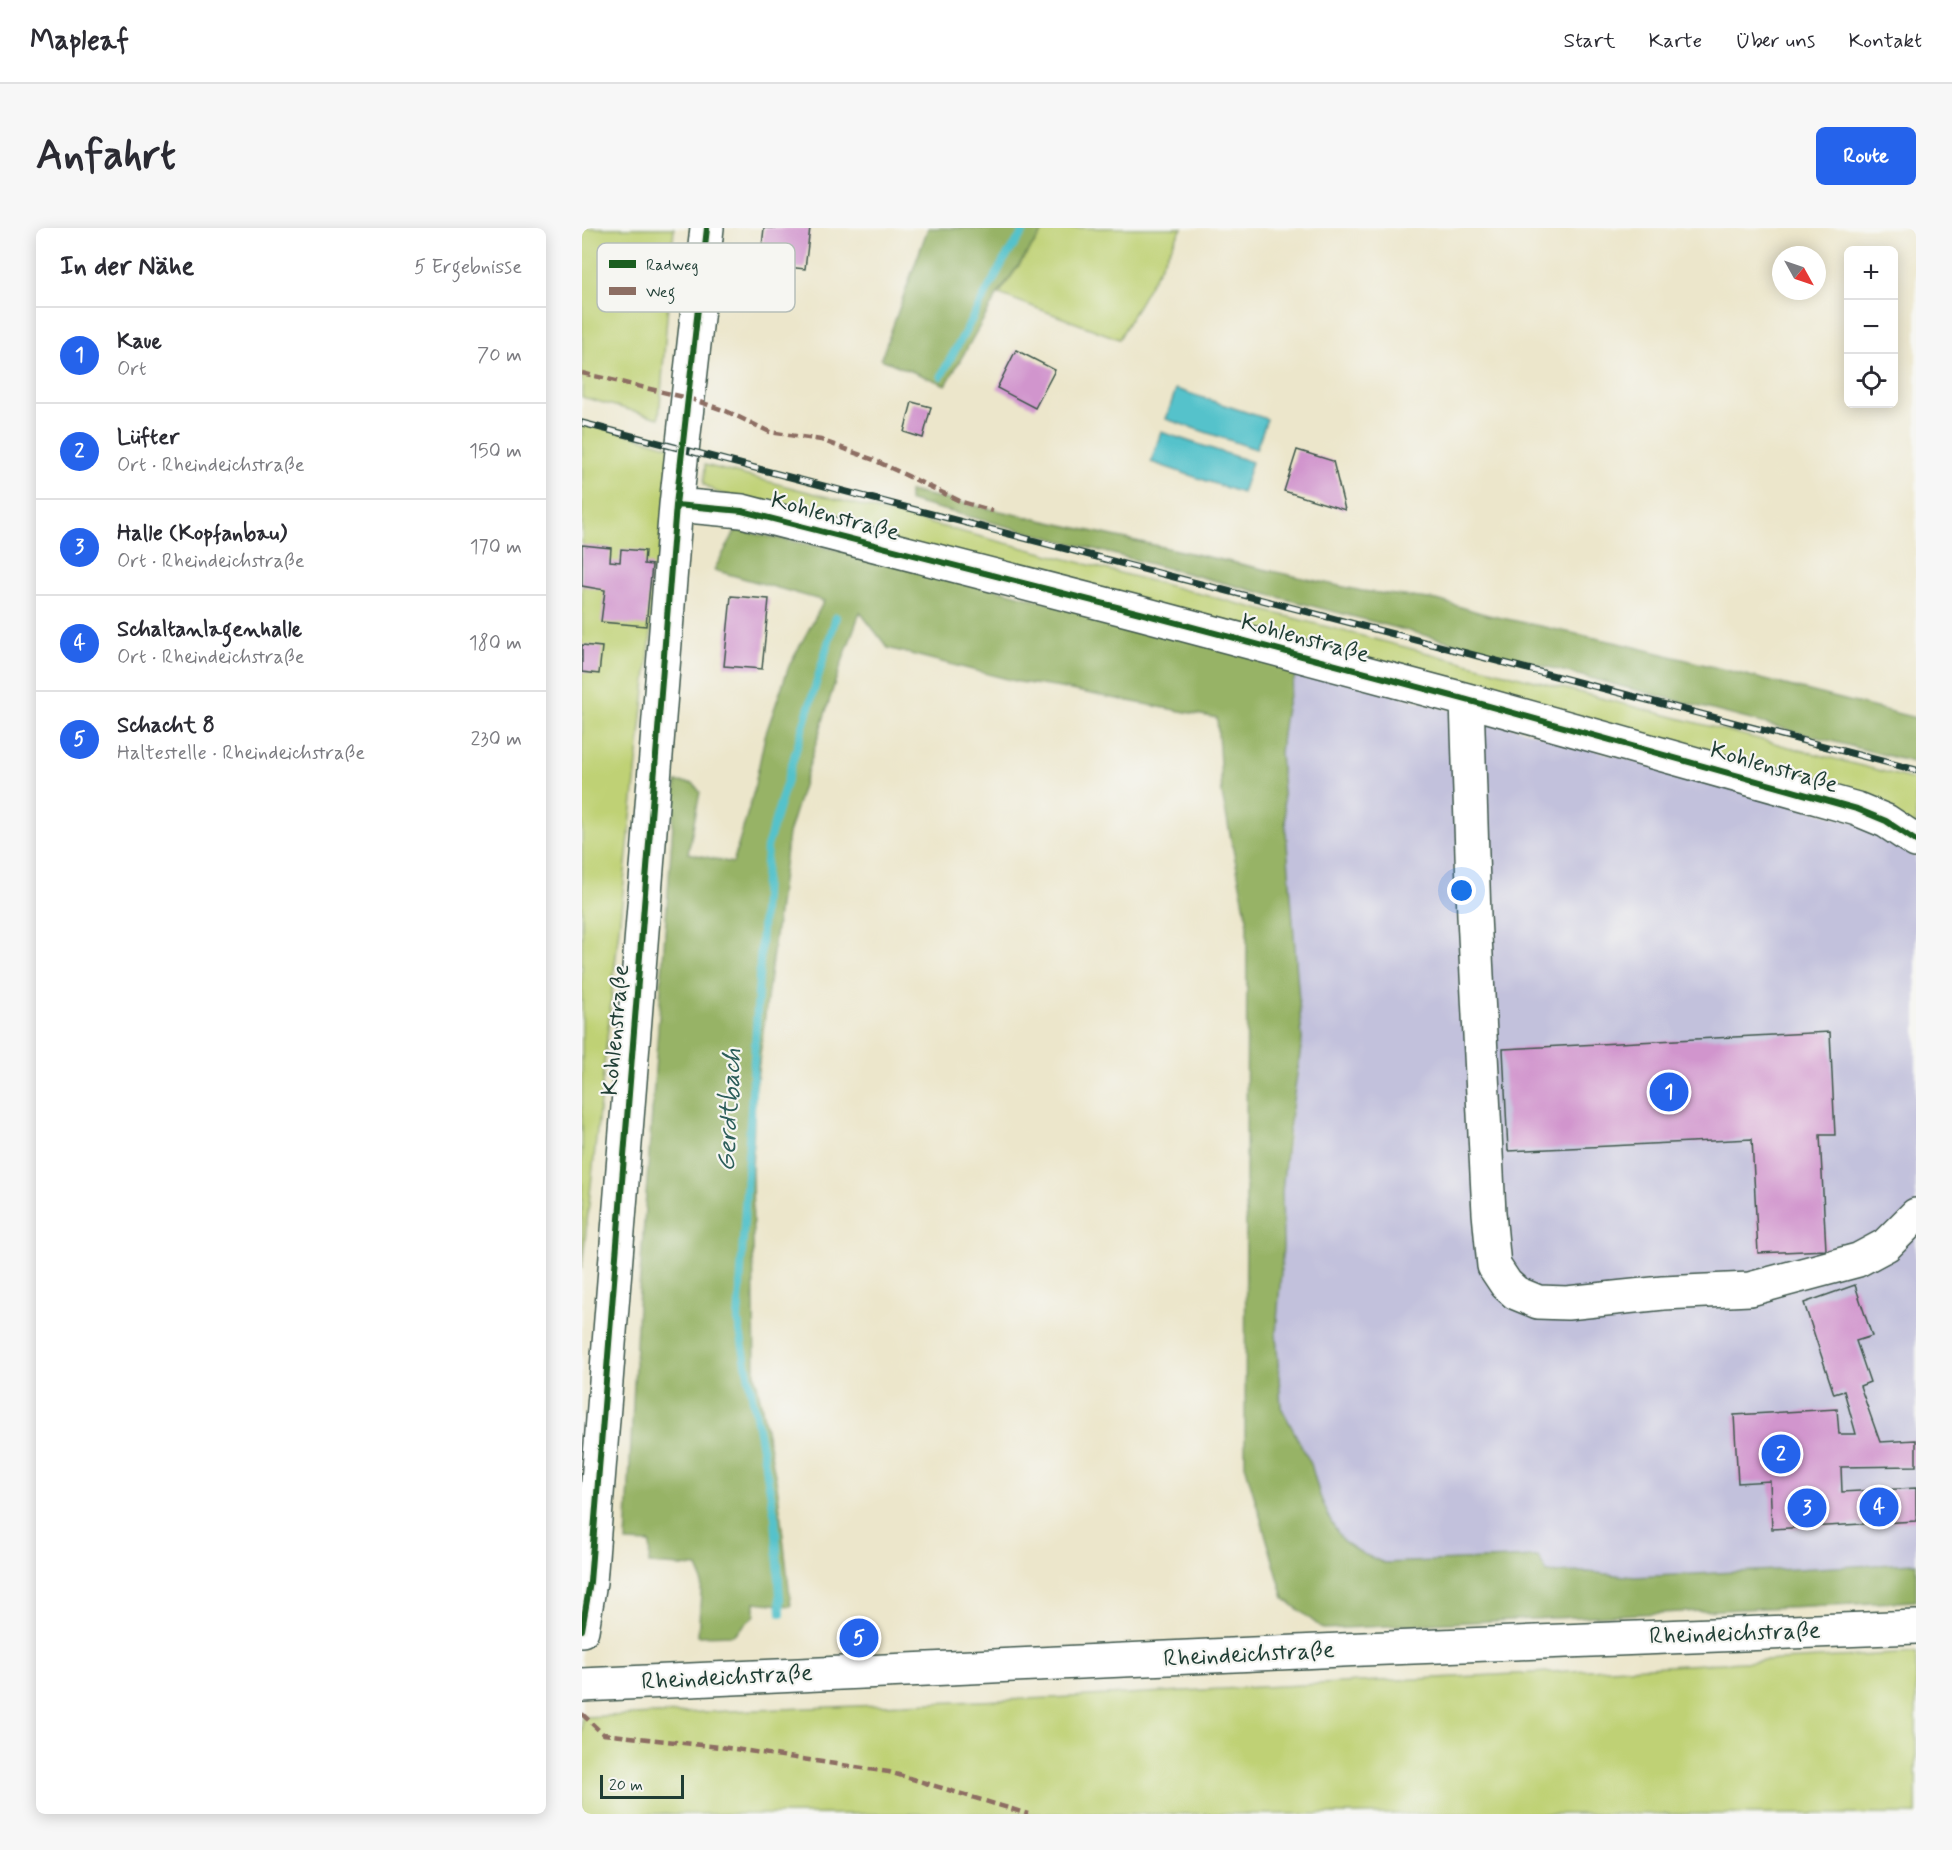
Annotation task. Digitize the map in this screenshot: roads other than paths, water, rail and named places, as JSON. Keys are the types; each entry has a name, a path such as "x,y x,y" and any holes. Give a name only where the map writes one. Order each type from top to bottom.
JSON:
{"street":[{"name":"Kohlenstraße","path":"705,243 707,228"},
{"name":"Kohlenstraße","path":"582,1630 590,1582 676,505 698,312"},
{"name":"Kohlenstraße","path":"676,505 742,511 1467,700 1857,809 1886,821 1916,841"},
{"path":"1467,700 1474,916 1489,1213 1494,1266 1506,1284 1516,1293 1538,1302 1567,1303 1663,1293 1750,1289 1858,1260 1886,1245 1916,1215"},
{"name":"Rheindeichstraße","path":"582,1685 1363,1649 1916,1627"}],"water":[{"path":"1176,389 1267,419 1256,449 1166,419"},
{"path":"1161,432 1252,462 1242,493 1151,462"}],"waterway":[{"name":"Gerdtbach","path":"941,376 1004,260 1026,228"},
{"name":"Gerdtbach","path":"781,1613 775,1517 738,1321 767,847 836,617"}],"railway":[{"path":"582,423 1916,770"}],"place":[{"name":"Kaue","path":"1669,1092"},
{"name":"Lüfter","path":"1781,1454"},
{"name":"Schaltanlagenhalle","path":"1879,1507"},
{"name":"Halle (Kopfanbau)","path":"1807,1508"},
{"name":"Schacht 8","path":"859,1638"}]}
